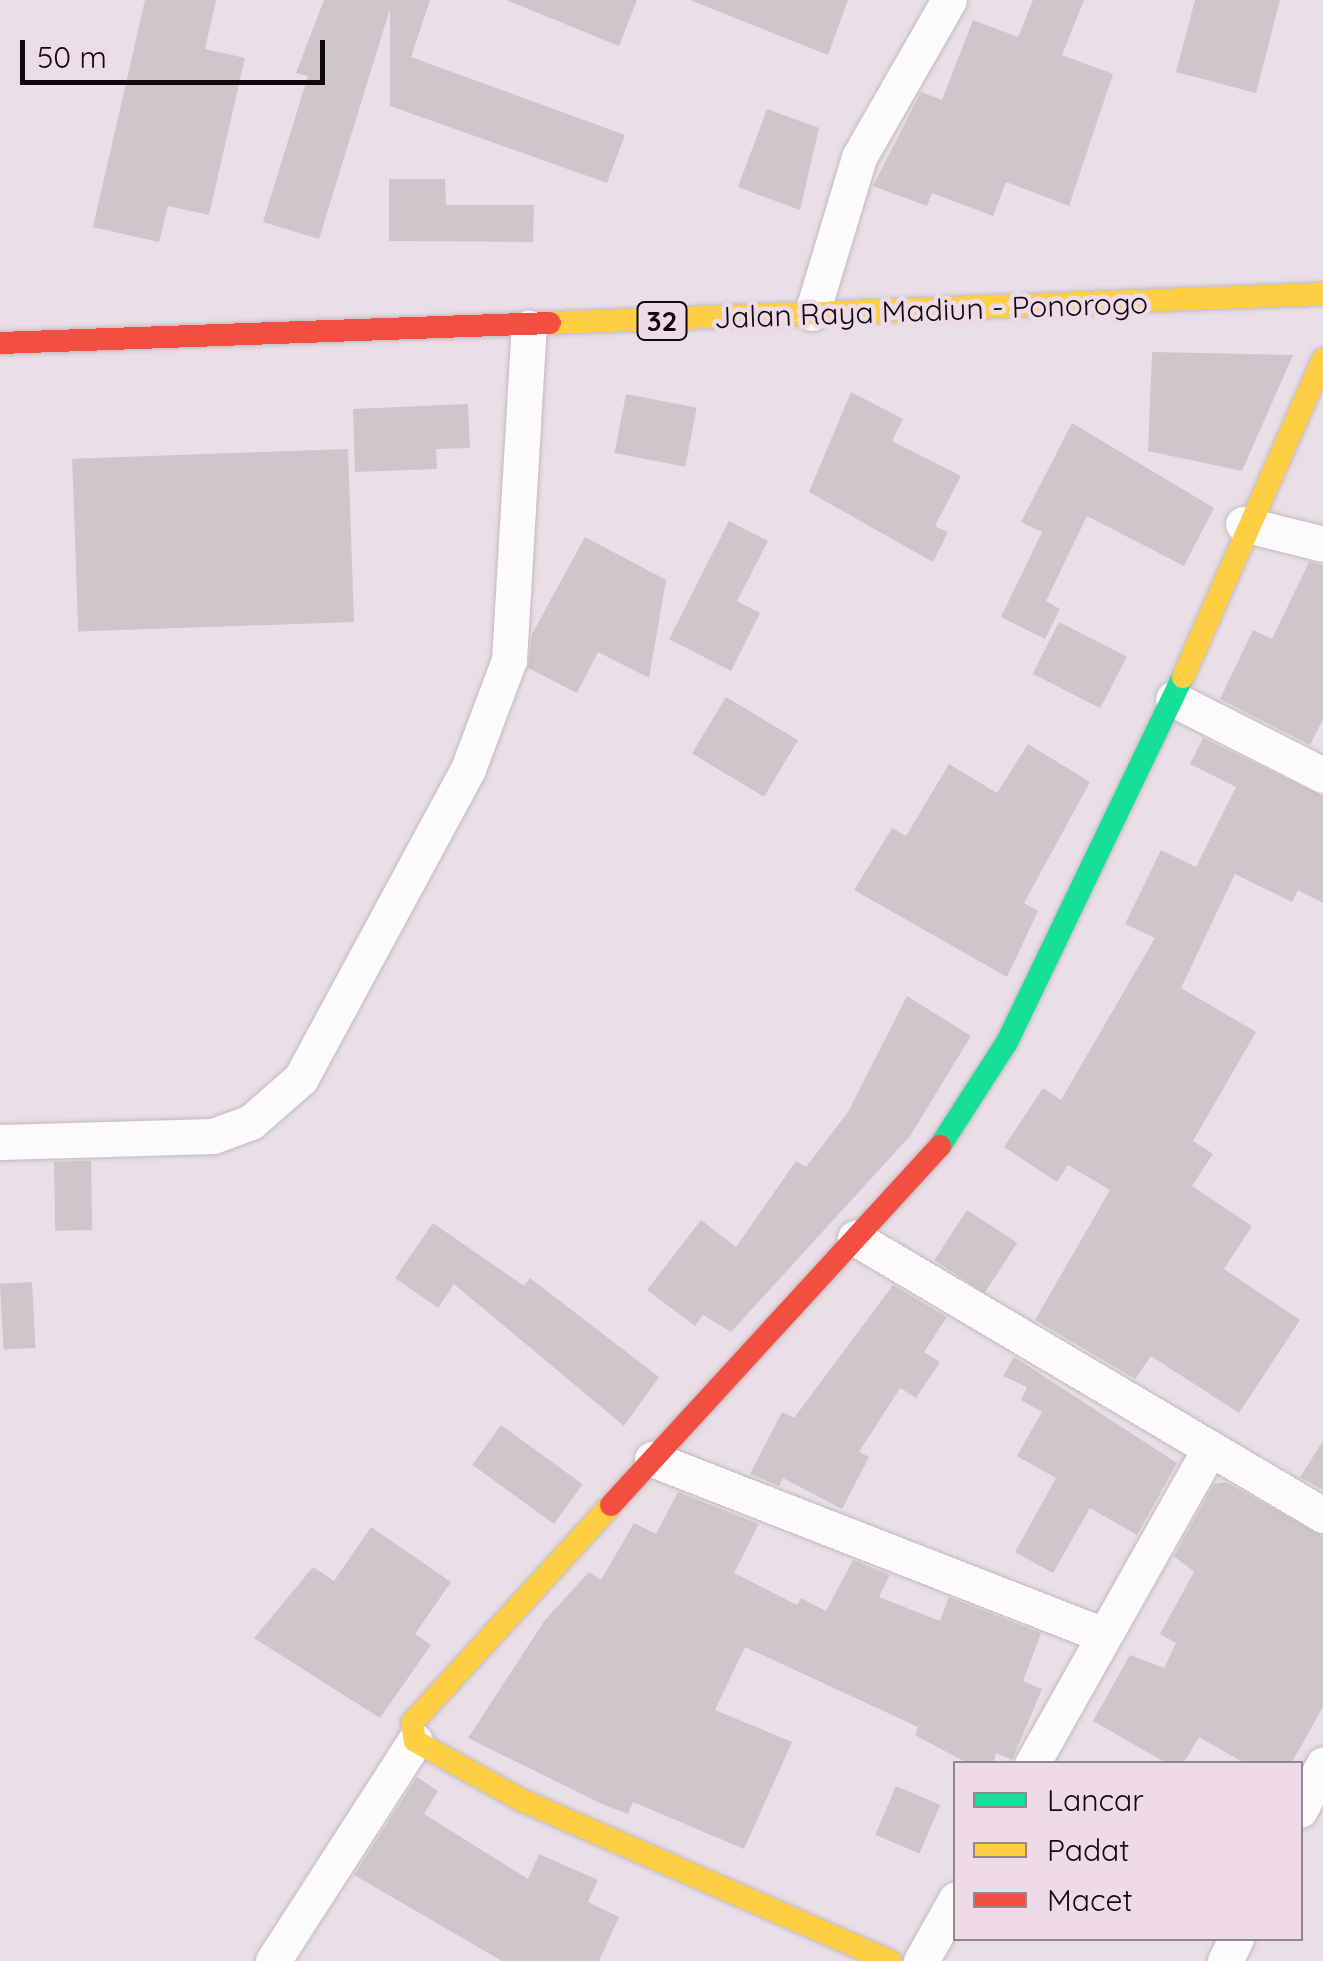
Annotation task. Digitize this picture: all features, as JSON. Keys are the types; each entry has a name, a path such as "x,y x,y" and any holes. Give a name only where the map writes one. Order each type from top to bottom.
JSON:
{"main road":[{"name":"Jalan Raya Madiun - Ponorogo","path":"0,343 529,328 1323,294"},
{"path":"890,1961 519,1800 415,1741 422,1708 949,1136 991,1072 1173,699 1243,524 1323,359"}],"street":[{"path":"812,313 859,157 949,0"},
{"path":"0,1142 213,1136 251,1122 301,1078 468,769 509,660 529,328"},
{"path":"1243,524 1323,544"},
{"path":"1173,699 1323,775"},
{"path":"855,1238 1323,1515"},
{"path":"1034,1761 1209,1450"},
{"path":"652,1459 1104,1636"},
{"path":"273,1961 415,1741"},
{"path":"1303,1804 1323,1765"},
{"path":"920,1961 953,1904"}],"building":[{"path":"145,0 216,0 205,49 245,58 209,215 168,206 159,242 93,227"},
{"path":"324,0 430,0 411,57 625,135 607,183 390,106 390,9 319,239 263,222 308,76 296,73"},
{"path":"506,0 637,0 619,46"},
{"path":"690,0 848,0 828,55"},
{"path":"1033,0 1084,0 1062,55 1113,74 1069,206 1006,182 993,216 932,193 927,206 873,186 921,92 942,100 973,20 1018,37"},
{"path":"1195,0 1280,0 1256,93 1176,72"},
{"path":"767,109 819,128 800,210 738,187"},
{"path":"389,179 445,179 446,205 534,205 533,242 389,241"},
{"path":"1152,352 1293,355 1242,471 1148,451"},
{"path":"851,392 903,419 892,441 961,476 935,526 948,532 933,562 809,492"},
{"path":"626,394 697,408 685,467 615,453"},
{"path":"468,404 470,448 436,449 437,469 355,472 353,409"},
{"path":"1072,423 1214,508 1184,566 1087,516 1046,601 1060,609 1045,639 1001,617 1042,532 1021,522"},
{"path":"348,449 354,622 78,632 72,459"},
{"path":"729,521 768,541 737,601 760,613 731,671 669,639"},
{"path":"585,537 666,580 649,678 598,652 577,693 528,668 532,634"},
{"path":"1309,562 1323,565 1323,719 1310,745 1220,699 1253,630 1272,639"},
{"path":"1059,622 1127,657 1100,708 1033,674"},
{"path":"726,697 798,740 764,797 692,754"},
{"path":"1203,738 1323,796 1323,903 1298,890 1292,902 1235,874 1181,988 1256,1032 1193,1141 1213,1154 1192,1186 1252,1226 1224,1269 1300,1320 1239,1413 1151,1356 1135,1379 1035,1320 1110,1190 1068,1165 1057,1182 1004,1147 1043,1088 1061,1100 1155,938 1125,924 1161,850 1196,867 1236,787 1190,764"},
{"path":"1028,744 1090,782 1024,903 1038,911 1007,977 854,890 892,828 906,836 949,764 997,793"},
{"path":"907,996 971,1036 910,1136 731,1332 703,1315 695,1326 647,1290 701,1220 736,1247 796,1161 806,1167 848,1112"},
{"path":"91,1161 92,1230 55,1231 54,1162"},
{"path":"967,1210 1017,1243 985,1293 934,1260"},
{"path":"433,1223 524,1286 530,1278 659,1377 624,1426 454,1284 438,1308 395,1278"},
{"path":"32,1282 35,1348 3,1350 0,1284"},
{"path":"893,1285 947,1317 924,1352 940,1362 916,1398 900,1388 859,1452 869,1457 842,1509 783,1478 779,1486 750,1474 782,1412 794,1418"},
{"path":"1014,1357 1177,1463 1137,1535 1090,1508 1053,1573 1015,1552 1056,1478 1017,1456 1042,1412 1021,1400 1027,1387 1003,1376"},
{"path":"501,1425 583,1484 554,1524 472,1465"},
{"path":"1323,1441 1323,1490 1300,1477"},
{"path":"1226,1482 1323,1536 1323,1707 1293,1761 1241,1761 1199,1737 1185,1761 1163,1761 1093,1721 1130,1655 1164,1668 1176,1643 1160,1634 1194,1572 1174,1556 1214,1484"},
{"path":"678,1492 759,1524 734,1573 797,1605 801,1598 826,1611 853,1560 890,1575 879,1597 940,1621 949,1597 1041,1633 1023,1681 1042,1689 1012,1760 996,1753 994,1761 963,1761 915,1735 918,1727 745,1647 715,1710 792,1742 744,1849 633,1802 628,1814 602,1804 468,1738 545,1620 589,1572 601,1580 634,1523 656,1534"},
{"path":"371,1527 451,1582 415,1634 431,1645 380,1718 254,1638 313,1567 334,1581"},
{"path":"417,1777 438,1791 424,1814 528,1879 539,1854 598,1880 588,1902 619,1917 599,1961 502,1961 354,1875"},
{"path":"896,1786 940,1805 919,1854 875,1835"}],"traffic: fast":[{"path":"940,1146 1007,1042 1183,677"}],"traffic: slow":[{"path":"550,323 1323,294"},
{"path":"1183,677 1323,359"},
{"path":"611,1505 412,1723 415,1741 519,1799 890,1961"}],"traffic: jam":[{"path":"0,343 550,323"},
{"path":"611,1505 940,1146"}]}
